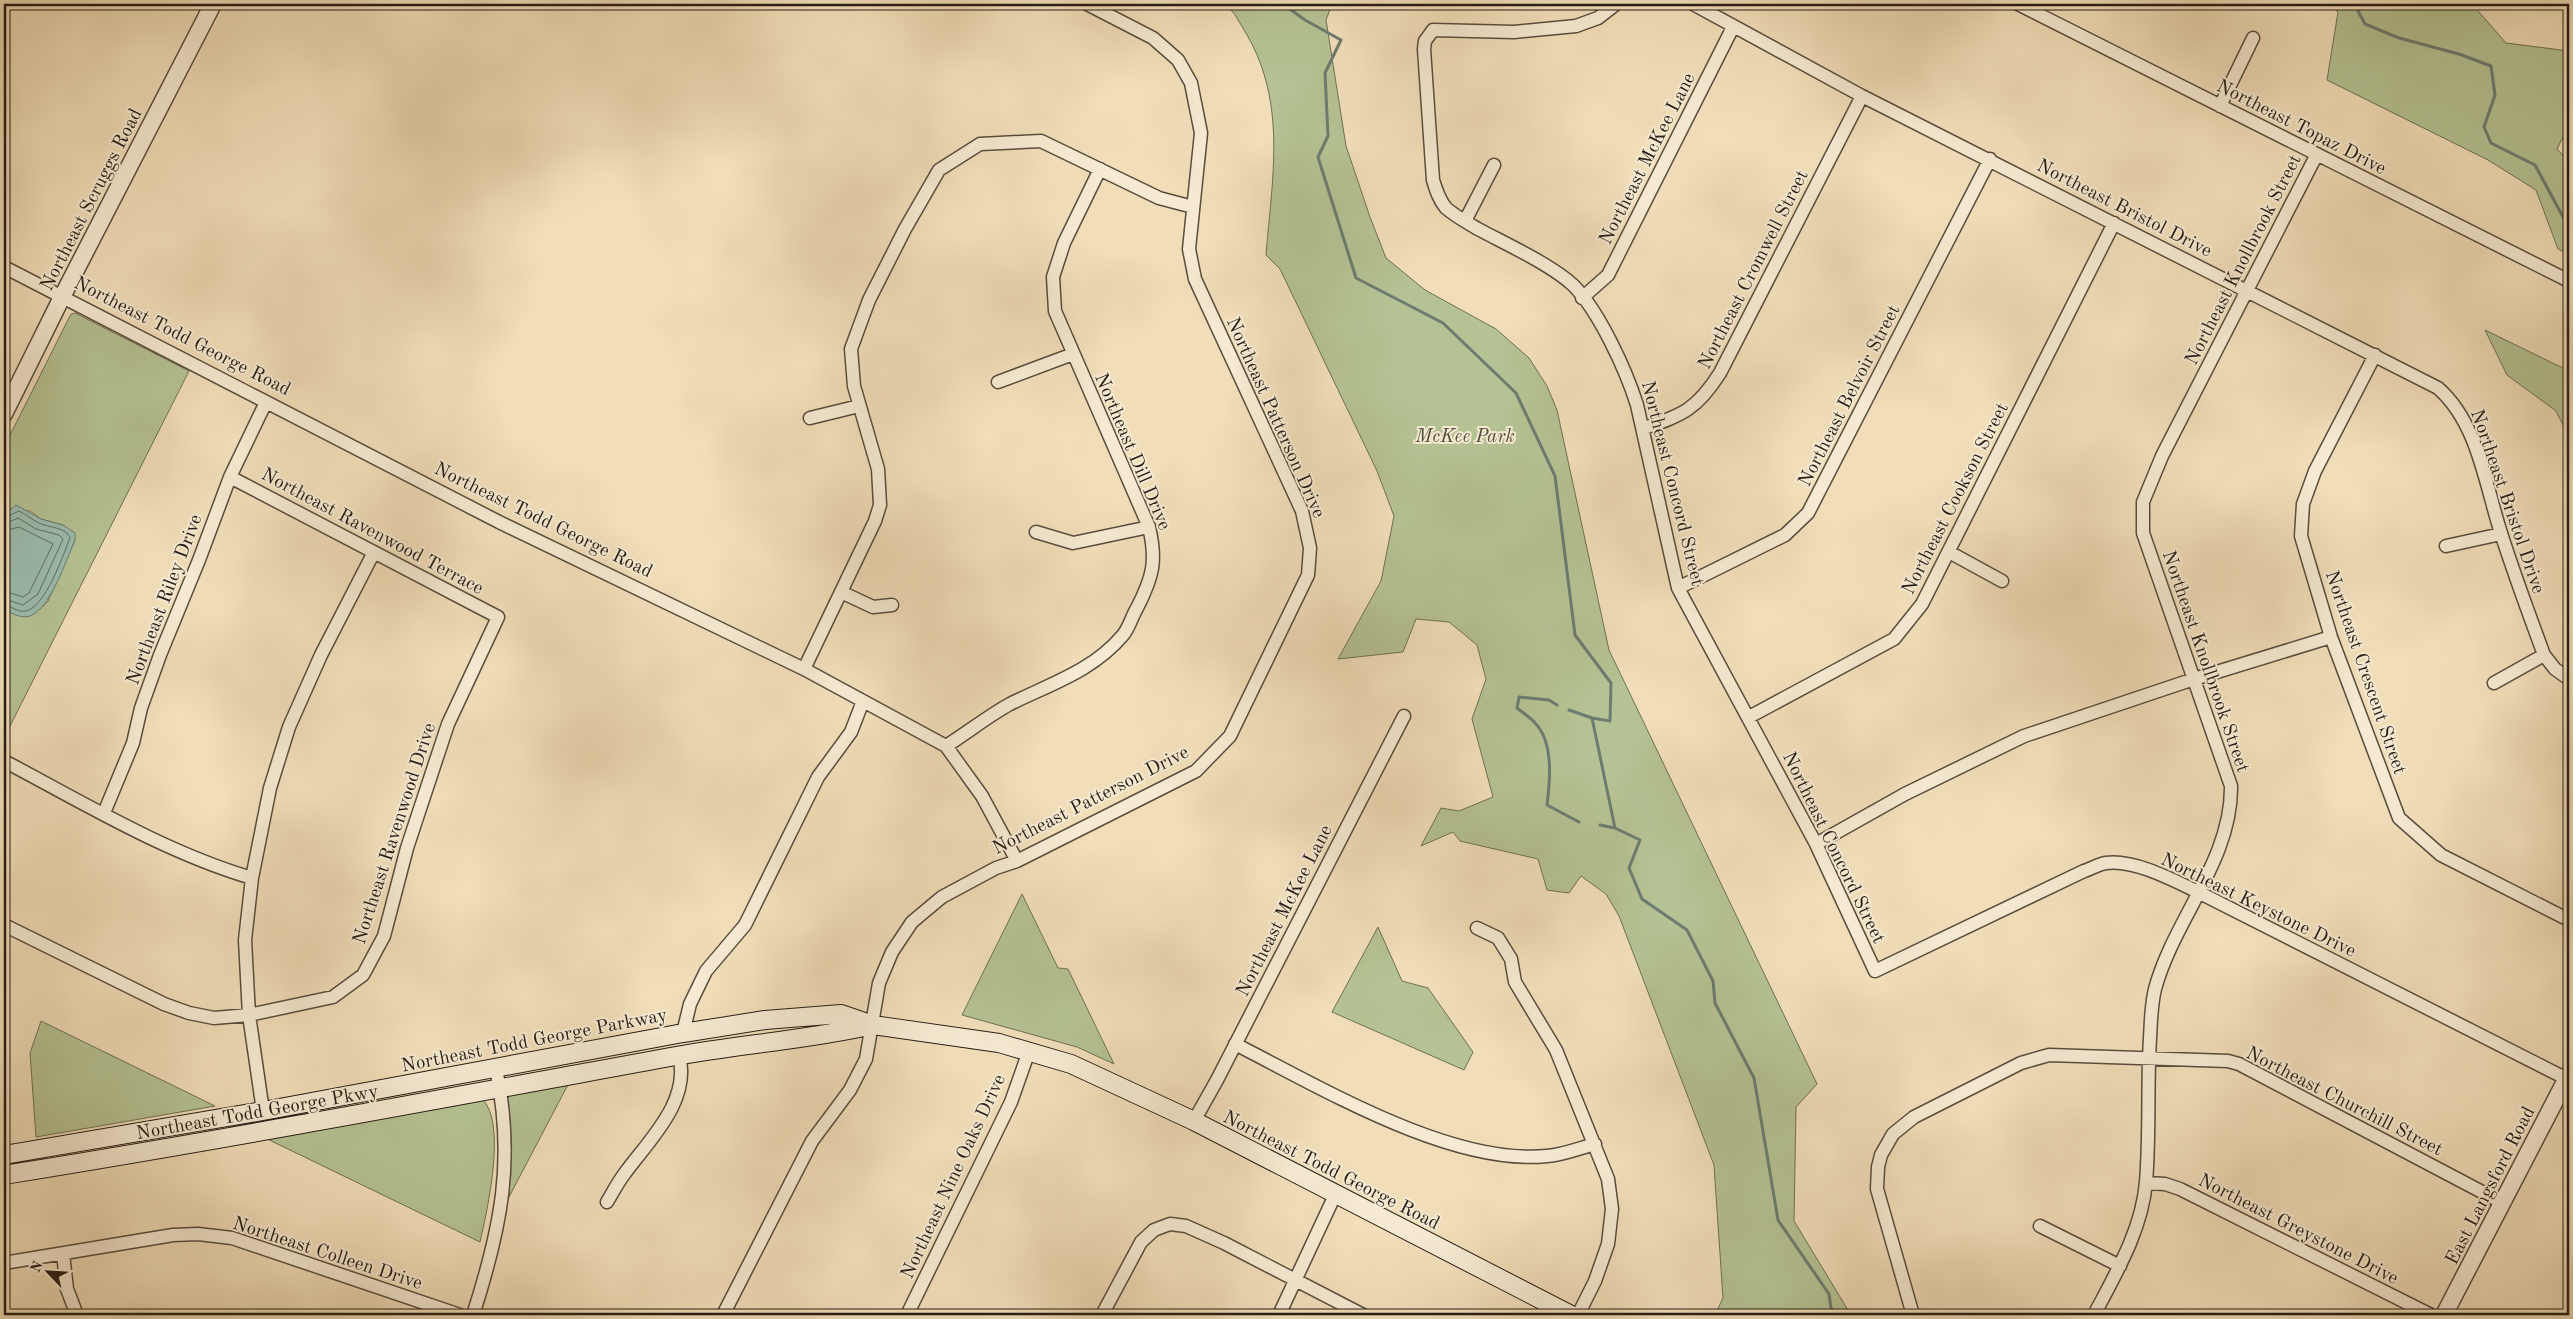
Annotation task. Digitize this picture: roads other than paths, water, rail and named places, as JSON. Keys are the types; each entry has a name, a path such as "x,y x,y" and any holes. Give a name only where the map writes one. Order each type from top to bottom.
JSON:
{"main road":[{"name":"Northeast Todd George Parkway","path":"4,1155 263,1111 684,1033 765,1020 841,1014 872,1025 998,1043 1071,1064"},
{"name":"Northeast Todd George Pkwy","path":"4,1176 261,1133 679,1055 841,1032 872,1025"},
{"name":"Northeast Todd George Road","path":"1071,1064 1194,1121 1571,1315"}],"street":[{"name":"Northeast Scruggs Road","path":"4,414 213,4"},
{"name":"Northeast Patterson Drive","path":"723,1315 812,1141 850,1090 866,1059 879,983 892,952 912,922 942,897 996,868 1017,861 1196,771 1230,736 1308,575 1310,548 1302,512 1196,280 1189,249 1202,133 1191,83 1178,60 1160,43 1087,4"},
{"name":"Northeast Concord Street","path":"1616,4 1598,18 1576,26 1514,32 1433,30 1425,41 1433,180 1438,194 1446,207 1466,222 1573,285 1612,343 1629,380 1644,428 1678,588 1816,844 1875,972"},
{"name":"Northeast Bristol Drive","path":"1693,4 1862,96 1990,159 2438,388 2452,400 2472,439 2501,534 2544,655 2555,669 2569,679"},
{"name":"Northeast Topaz Drive","path":"2018,4 2569,281"},
{"name":"Northeast McKee Lane","path":"1582,298 1608,275 1733,27"},
{"path":"2220,106 2253,38"},
{"name":"Northeast Cromwell Street","path":"1644,428 1686,411 1704,398 1720,373 1862,96"},
{"path":"804,669 875,521 880,505 878,469 858,406 854,386 852,349 870,300 905,229 939,170 980,144 1041,141 1159,198 1194,207"},
{"name":"Northeast Knollbrook Street","path":"2094,1315 2120,1266 2137,1227 2146,1183 2149,1058 2154,990 2170,948 2224,838 2231,808 2231,786 2143,533 2143,502 2162,456 2317,154"},
{"name":"Northeast Belvoir Street","path":"1678,588 1785,535 1808,514 1990,159"},
{"path":"1466,222 1494,165"},
{"name":"Northeast Dill Drive","path":"946,746 1009,705 1058,683 1094,663 1124,634 1147,588 1153,570 1154,548 1149,527 1055,311 1053,277 1064,243 1100,169"},
{"name":"Northeast Cookson Street","path":"1749,717 1894,638 1922,604 2114,223"},
{"name":"Northeast Todd George Road","path":"4,267 499,522 804,669 946,746 982,796 1017,861"},
{"path":"998,382 1073,354"},
{"name":"Northeast Crescent Street","path":"2375,355 2315,471 2303,504 2301,536 2331,637 2399,818 2441,855 2569,920"},
{"name":"Northeast Riley Drive","path":"104,813 123,772 160,655 199,560 230,477 266,402"},
{"path":"810,418 858,406"},
{"name":"Northeast Ravenwood Terrace","path":"230,477 498,617"},
{"path":"1036,532 1073,543 1149,527"},
{"path":"2446,546 2501,534"},
{"path":"263,1111 248,1015 245,940 252,878 270,788 289,727 321,655 374,552"},
{"path":"1949,552 2002,581"},
{"path":"841,592 873,607 892,605"},
{"name":"Northeast Ravenwood Drive","path":"4,925 164,1004 189,1014 214,1018 248,1015 333,998 363,975 384,936 407,848 448,724 498,617"},
{"path":"1816,844 1905,794 2024,736 2194,679 2331,637"},
{"path":"2494,684 2544,655"},
{"path":"684,1033 690,1004 706,971 745,924 818,777 851,732 863,702"},
{"name":"Northeast McKee Lane","path":"1194,1121 1404,716"},
{"path":"4,761 104,813 214,866 252,878"},
{"name":"Northeast Keystone Drive","path":"1875,972 2084,871 2106,863 2157,872 2568,1078"},
{"path":"1477,928 1498,938 1511,959 1515,982 1556,1050 1608,1179 1611,1224 1603,1260 1578,1315"},
{"path":"1235,1044 1374,1114 1455,1144 1492,1154 1518,1157 1549,1156 1595,1144"},
{"name":"Northeast Nine Oaks Drive","path":"907,1315 1011,1102 1029,1051"},
{"path":"607,1202 623,1176 672,1109 681,1081 682,1066 679,1055"},
{"name":"Northeast Churchill Street","path":"1913,1315 1878,1189 1878,1167 1881,1155 1900,1127 1998,1074 2036,1058 2056,1055 2228,1061 2239,1064 2503,1203"},
{"path":"473,1315 492,1255 505,1178 500,1089 496,1069"},
{"name":"East Langsford Road","path":"2444,1315 2568,1078"},
{"name":"Northeast Greystone Drive","path":"2146,1183 2165,1184 2180,1189 2431,1315"},
{"path":"1279,1315 1335,1195"},
{"path":"1102,1315 1141,1242 1154,1230 1170,1224 1186,1226 1364,1315"},
{"path":"2040,1226 2120,1266"},
{"name":"Northeast Colleen Drive","path":"4,1263 173,1235 215,1235 232,1238 460,1315"},
{"path":"63,1254 67,1289 77,1315"}],"water":[{"path":"16,505 41,519 63,525 75,533 75,540 51,594 38,611 27,617 16,615 4,609 4,515"}],"waterway":[{"path":"1283,4 1305,20 1341,40 1325,73 1328,136 1318,157 1356,278 1443,323 1516,393 1555,476 1575,635 1611,683 1610,721 1592,718 1615,828 1640,840 1629,868 1642,899 1687,930 1713,981 1715,1003 1754,1078 1778,1220 1829,1294 1832,1315"},
{"path":"2363,4 2358,11 2365,24 2399,38 2459,54 2491,66 2495,95 2484,127 2491,143 2535,165 2569,228"},
{"path":"1557,705 1549,700 1519,697 1517,708 1535,723 1545,740 1550,774 1547,805 1579,822"},
{"path":"1569,710 1592,718"},
{"path":"1600,825 1615,828"}],"park label":[{"name":"McKee Park","path":"1465,435"}]}
